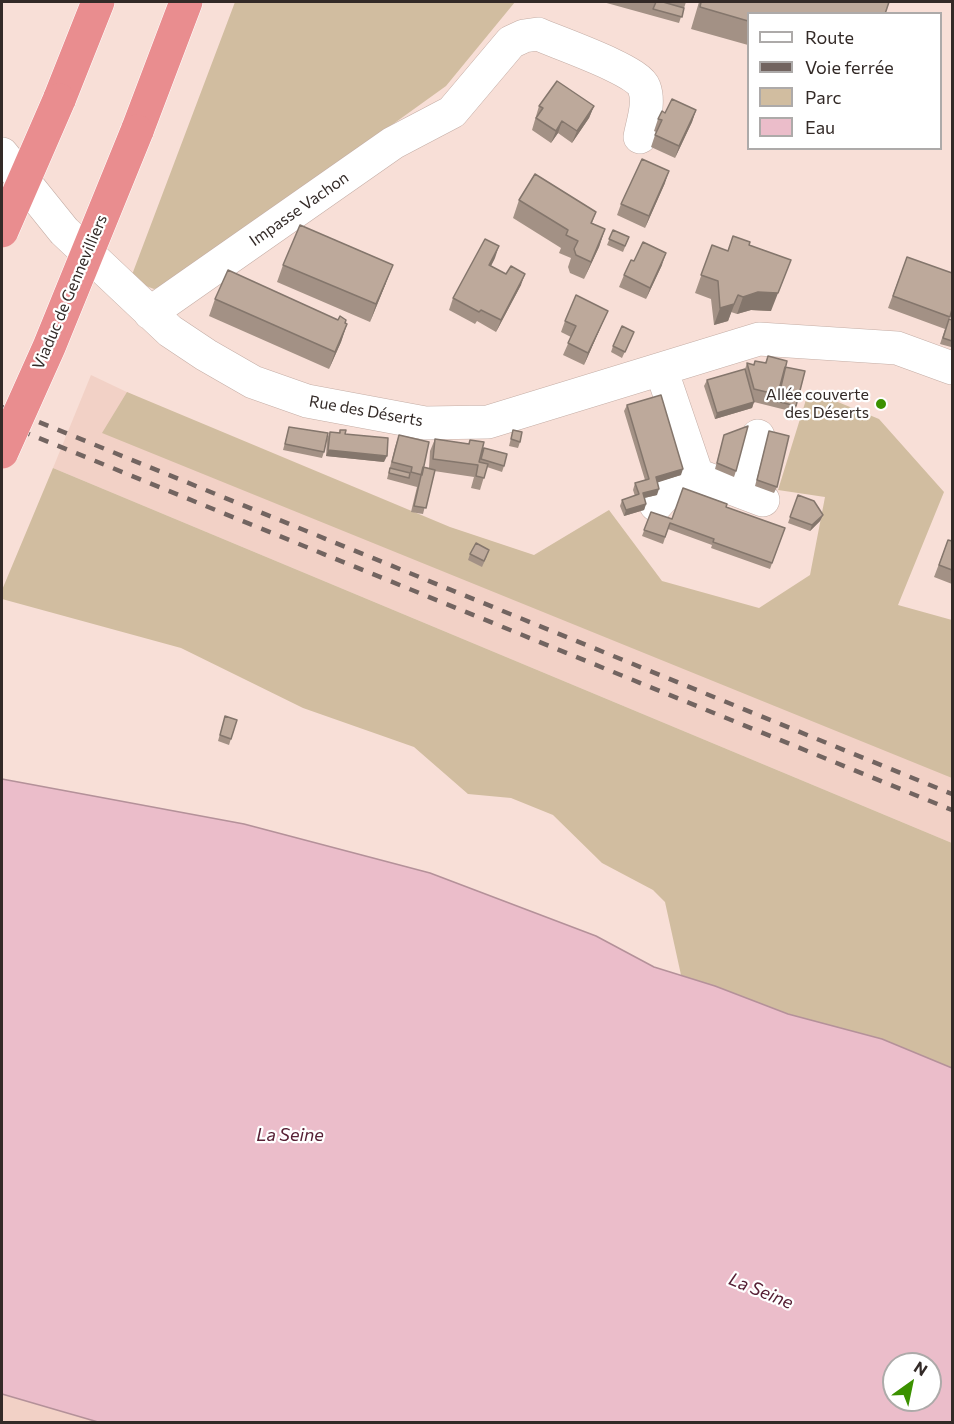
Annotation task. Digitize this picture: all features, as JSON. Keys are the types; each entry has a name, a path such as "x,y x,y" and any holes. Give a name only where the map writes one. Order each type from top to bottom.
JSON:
{"highway":[{"path":"2,231 59,100 98,2"},
{"name":"Viaduc de Gennevilliers","path":"2,452 49,347 137,131 186,2"}],"street":[{"name":"Impasse Vachon","path":"150,313 393,143 452,112 511,42 524,36 538,34 631,73 644,85 647,101 640,137"},
{"name":"Rue des Déserts","path":"2,154 64,231 170,331 253,382 308,402 425,423 488,422 759,339 897,348 952,368"},
{"path":"661,369 697,475"},
{"path":"656,505 671,488 697,475 753,496 758,436"}],"shaded area":[{"path":"91,375 232,442 952,745 952,843 53,468"},
{"path":"2,1394 98,1422 2,1422"}],"green space":[{"path":"235,2 515,2 446,86 175,281 154,289 130,280"},
{"path":"809,390 879,419 944,492 898,605 952,620 952,778 102,433 127,392 450,527 534,555 609,510 662,581 759,608 810,575 825,497 778,490"},
{"path":"53,468 952,843 952,1068 882,1039 788,1014 681,975 665,902 653,890 602,863 553,815 511,798 468,794 414,747 303,708 181,648 2,599 2,590"}],"water":[{"name":"La Seine","path":"2,779 244,824 430,873 596,936 654,967 715,986 788,1014 882,1039 952,1068 952,1422 98,1422 2,1394"}],"building":[{"path":"656,2 684,8 682,17 653,9"},
{"path":"701,2 889,2 886,12 747,12 747,21 700,7"},
{"path":"557,81 594,106 577,131 562,121 556,131 536,118 543,108 539,106"},
{"path":"672,99 696,110 679,146 655,135 662,120 658,119 662,111 665,113"},
{"path":"642,159 669,171 649,216 621,204"},
{"path":"535,174 596,212 591,223 605,229 591,262 576,255 574,249 578,241 566,235 568,230 519,200"},
{"path":"300,225 393,265 376,304 283,265"},
{"path":"613,230 629,237 625,246 609,239"},
{"path":"733,236 750,242 749,245 791,260 778,293 758,292 743,297 738,295 734,304 720,308 718,281 701,275 712,245 728,251"},
{"path":"485,239 499,246 489,265 506,274 511,266 525,274 501,320 481,310 479,312 453,298"},
{"path":"643,242 666,253 650,288 624,275"},
{"path":"907,257 952,273 950,317 893,296"},
{"path":"228,270 338,320 340,316 346,320 347,324 335,352 215,299"},
{"path":"576,295 608,311 588,353 568,343 576,326 565,321"},
{"path":"949,319 952,320 952,341 943,338"},
{"path":"622,326 634,332 625,352 613,346"},
{"path":"768,356 787,361 779,395 754,389 747,363 754,365 755,361 766,363"},
{"path":"785,367 805,371 796,406 776,401"},
{"path":"745,369 754,402 717,413 707,380"},
{"path":"661,395 683,469 656,477 659,489 643,493 646,504 626,510 622,500 639,494 635,483 649,479 627,405"},
{"path":"748,426 736,471 717,463 724,435"},
{"path":"289,427 328,433 324,452 285,444"},
{"path":"340,430 346,430 345,434 388,438 387,456 328,450 330,432 340,433"},
{"path":"513,430 522,432 520,442 511,439"},
{"path":"769,431 789,436 777,487 757,480"},
{"path":"399,435 429,442 422,475 411,472 412,467 392,462"},
{"path":"435,439 469,444 470,440 484,442 479,462 488,464 484,478 476,476 478,465 433,459"},
{"path":"484,448 507,454 504,466 481,459"},
{"path":"423,467 435,470 426,508 414,506"},
{"path":"390,468 410,473 409,478 389,473"},
{"path":"683,488 727,504 726,507 785,528 772,563 713,542 714,539 670,523 665,537 644,530 651,512 672,519"},
{"path":"798,495 814,501 823,515 812,525 790,517"},
{"path":"948,540 952,541 952,570 939,565"},
{"path":"476,543 489,550 484,561 470,554"},
{"path":"225,716 237,720 231,739 220,735"}],"railway":[{"path":"2,407 952,794"},
{"path":"2,423 952,810"}],"place":[{"name":"Allée couverte des Déserts","path":"881,404"}]}
